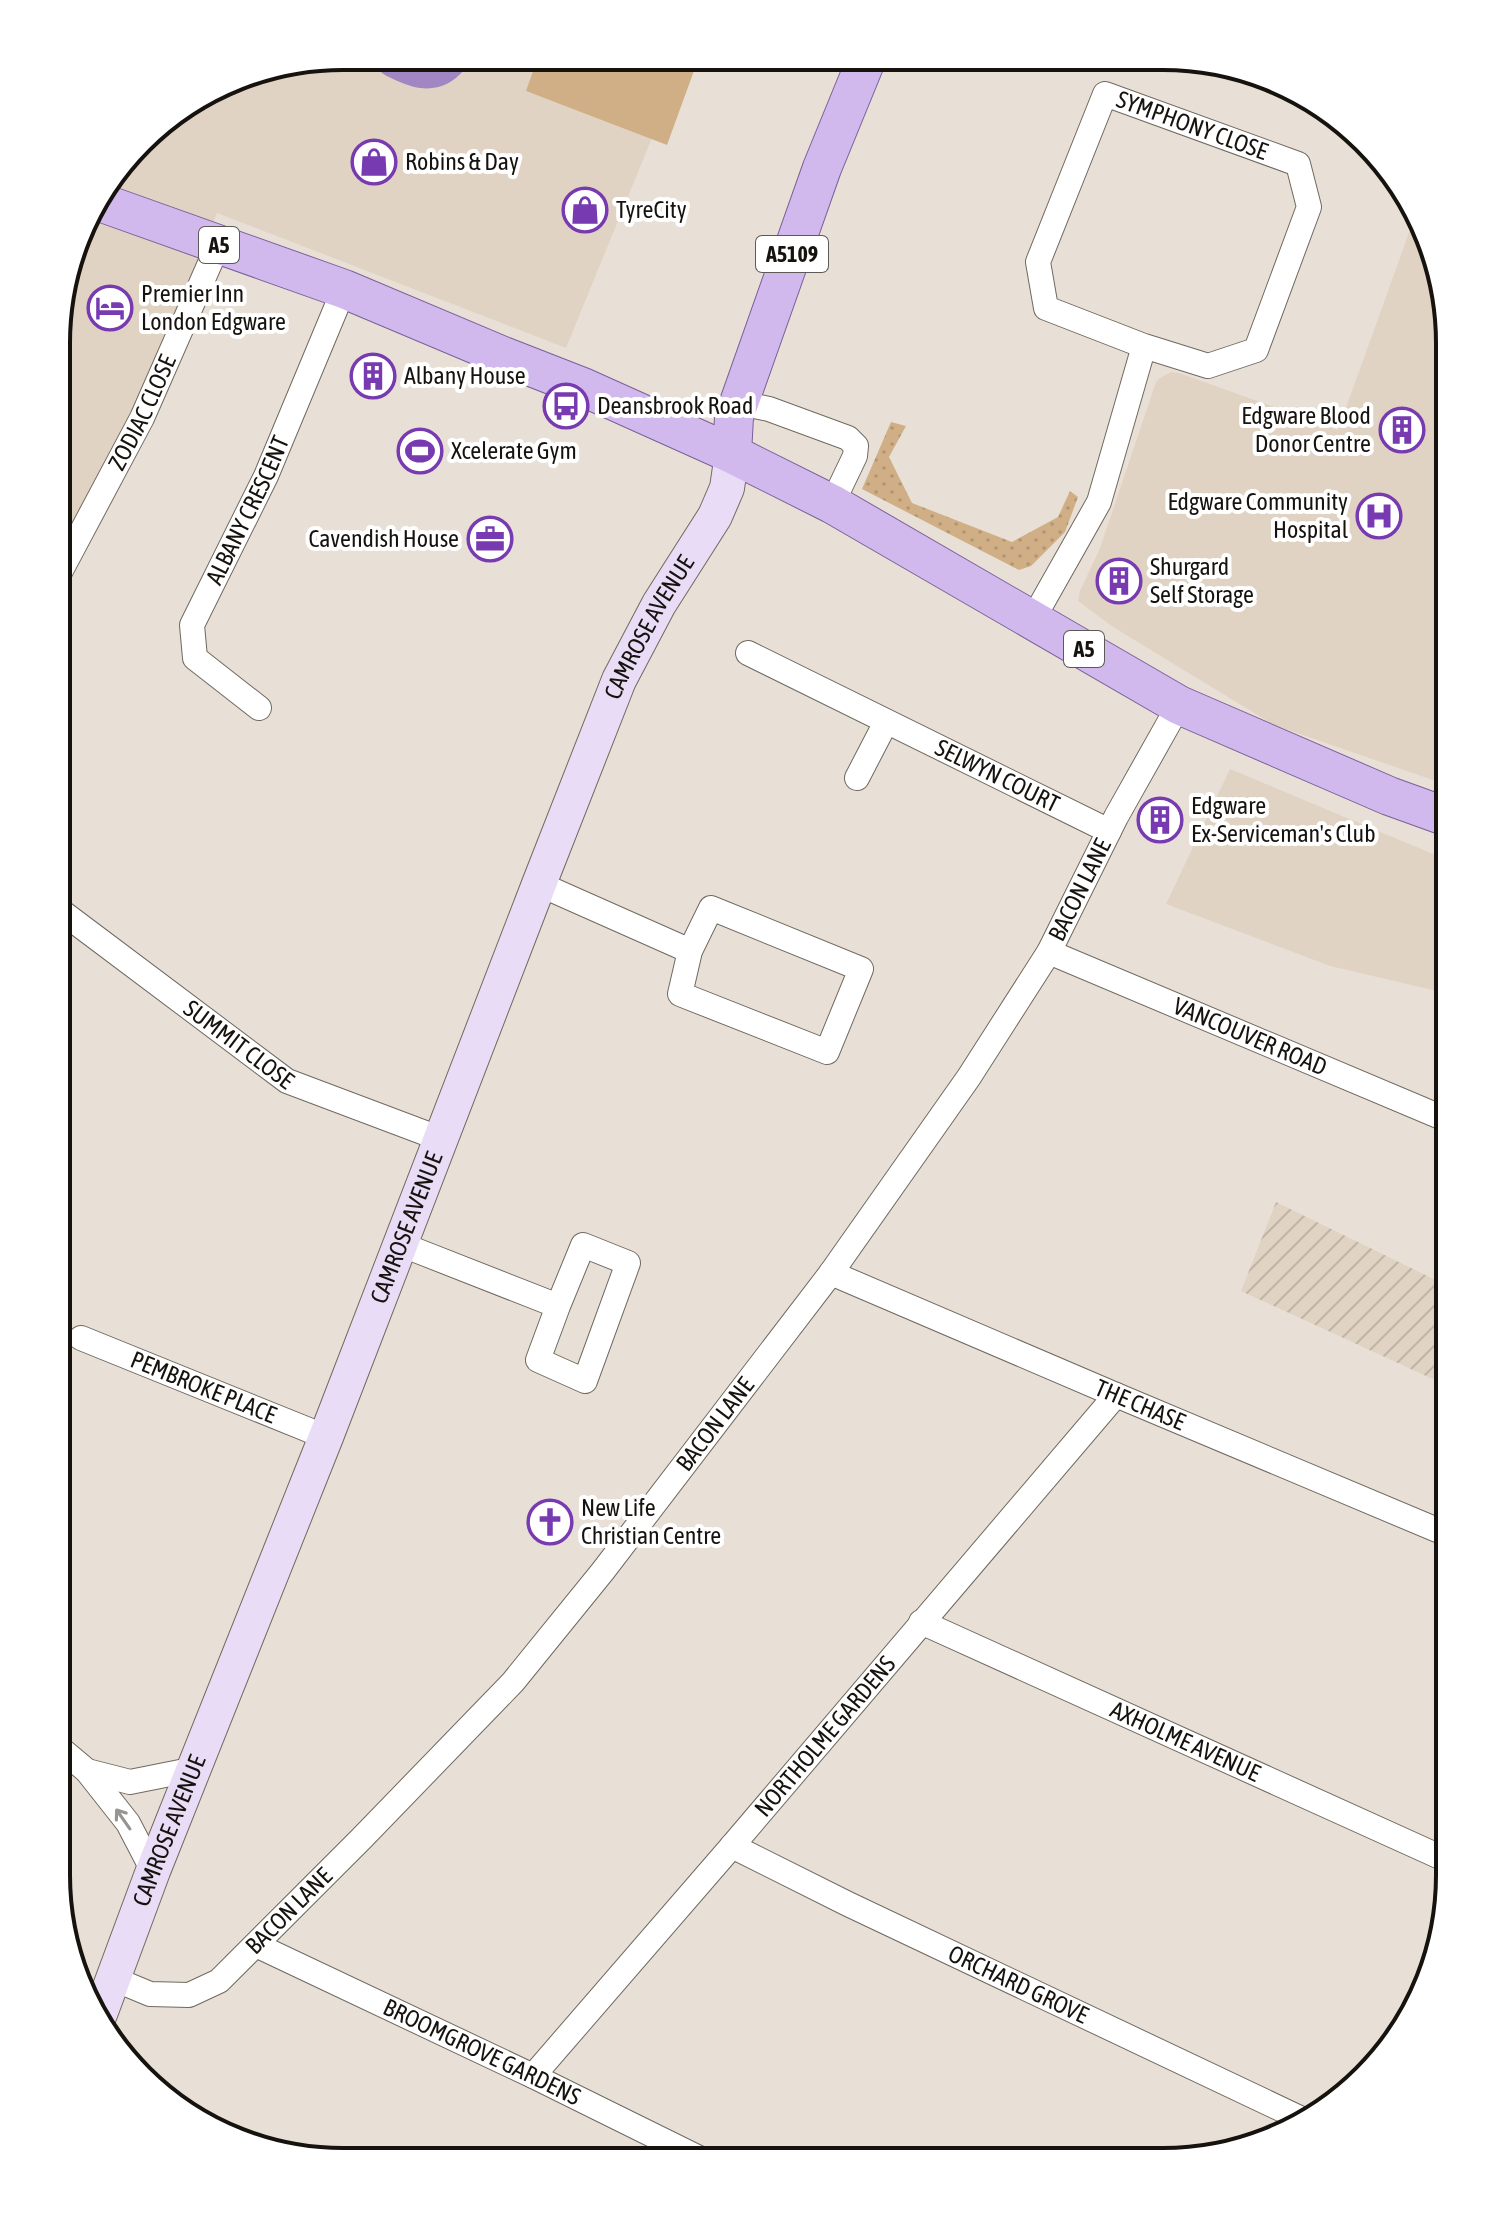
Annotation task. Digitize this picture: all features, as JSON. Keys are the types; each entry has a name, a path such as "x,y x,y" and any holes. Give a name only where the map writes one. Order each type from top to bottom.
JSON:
{"main road":[{"name":"A5109","path":"732,454 734,417 822,168 862,70"},
{"name":"A5","path":"108,205 344,289 585,388 732,454 832,504 1179,705 1389,796 1436,813"}],"street":[{"name":"SYMPHONY CLOSE","path":"1105,94 1298,164 1309,207 1256,350 1208,366 1144,346 1046,308 1038,262 1105,94"},
{"name":"ZODIAC CLOSE","path":"70,553 142,418 218,245"},
{"name":"ALBANY CRESCENT","path":"259,708 195,658 192,625 266,476 344,289"},
{"path":"1033,619 1099,502 1144,346"},
{"path":"740,403 809,423 848,438 856,446 855,456 832,504"},
{"name":"CAMROSE AVENUE","path":"103,2005 153,1871 326,1437 619,680 659,604 715,516 727,488 732,454"},
{"name":"SELWYN COURT","path":"748,653 1109,831"},
{"name":"BACON LANE","path":"114,1979 150,1994 189,1995 219,1981 513,1682 603,1571 831,1273 969,1077 1049,952 1109,831 1179,705"},
{"path":"857,778 886,722"},
{"path":"539,884 690,951"},
{"path":"711,908 861,969 827,1052 680,994 690,951 711,908"},
{"name":"SUMMIT CLOSE","path":"70,918 287,1081 441,1139"},
{"name":"VANCOUVER ROAD","path":"1049,952 1436,1115"},
{"path":"400,1244 558,1306"},
{"path":"583,1245 628,1263 585,1381 538,1360 558,1306 583,1245"},
{"name":"THE CHASE","path":"831,1273 1435,1529"},
{"name":"PEMBROKE PLACE","path":"81,1338 326,1437"},
{"name":"NORTHOLME GARDENS","path":"533,2076 1116,1395"},
{"name":"AXHOLME AVENUE","path":"921,1622 1435,1855"},
{"path":"70,1757 87,1771 128,1823 153,1871"},
{"path":"87,1771 130,1782 195,1769"},
{"name":"ORCHARD GROVE","path":"732,1846 1293,2115"},
{"name":"BROOMGROVE GARDENS","path":"256,1945 679,2148"}],"shaded area":[{"path":"325,71 401,71 423,81 445,71 533,71 526,91 652,138 566,348 217,213 70,580 70,343 72,308 79,272 91,239 116,191 138,163 177,126 239,91 290,75"},
{"path":"1411,228 1427,272 1434,308 1436,343 1436,781 1274,725 1113,627 1078,601 1160,378 1171,372 1179,373 1338,430"},
{"path":"1230,769 1436,855 1436,991 1330,966 1166,904"},
{"path":"1276,1202 1435,1280 1435,1380 1241,1291"}],"green space":[{"path":"397,71 445,71 423,81"},
{"path":"533,71 694,71 667,145 526,91"},
{"path":"891,422 906,426 889,457 912,503 1012,542 1058,517 1070,491 1078,497 1065,532 1031,566 1019,570 862,489"}],"place":[{"name":"Robins & Day","path":"374,162"},
{"name":"TyreCity","path":"585,210"},
{"name":"Premier Inn London Edgware","path":"110,308"},
{"name":"Albany House","path":"373,376"},
{"name":"Deansbrook Road","path":"566,406"},
{"name":"Edgware Blood Donor Centre","path":"1402,430"},
{"name":"Xcelerate Gym","path":"420,451"},
{"name":"Edgware Community Hospital","path":"1379,516"},
{"name":"Cavendish House","path":"490,539"},
{"name":"Shurgard Self Storage","path":"1119,581"},
{"name":"Edgware Ex-Serviceman's Club","path":"1160,820"},
{"name":"New Life Christian Centre","path":"550,1522"}]}
